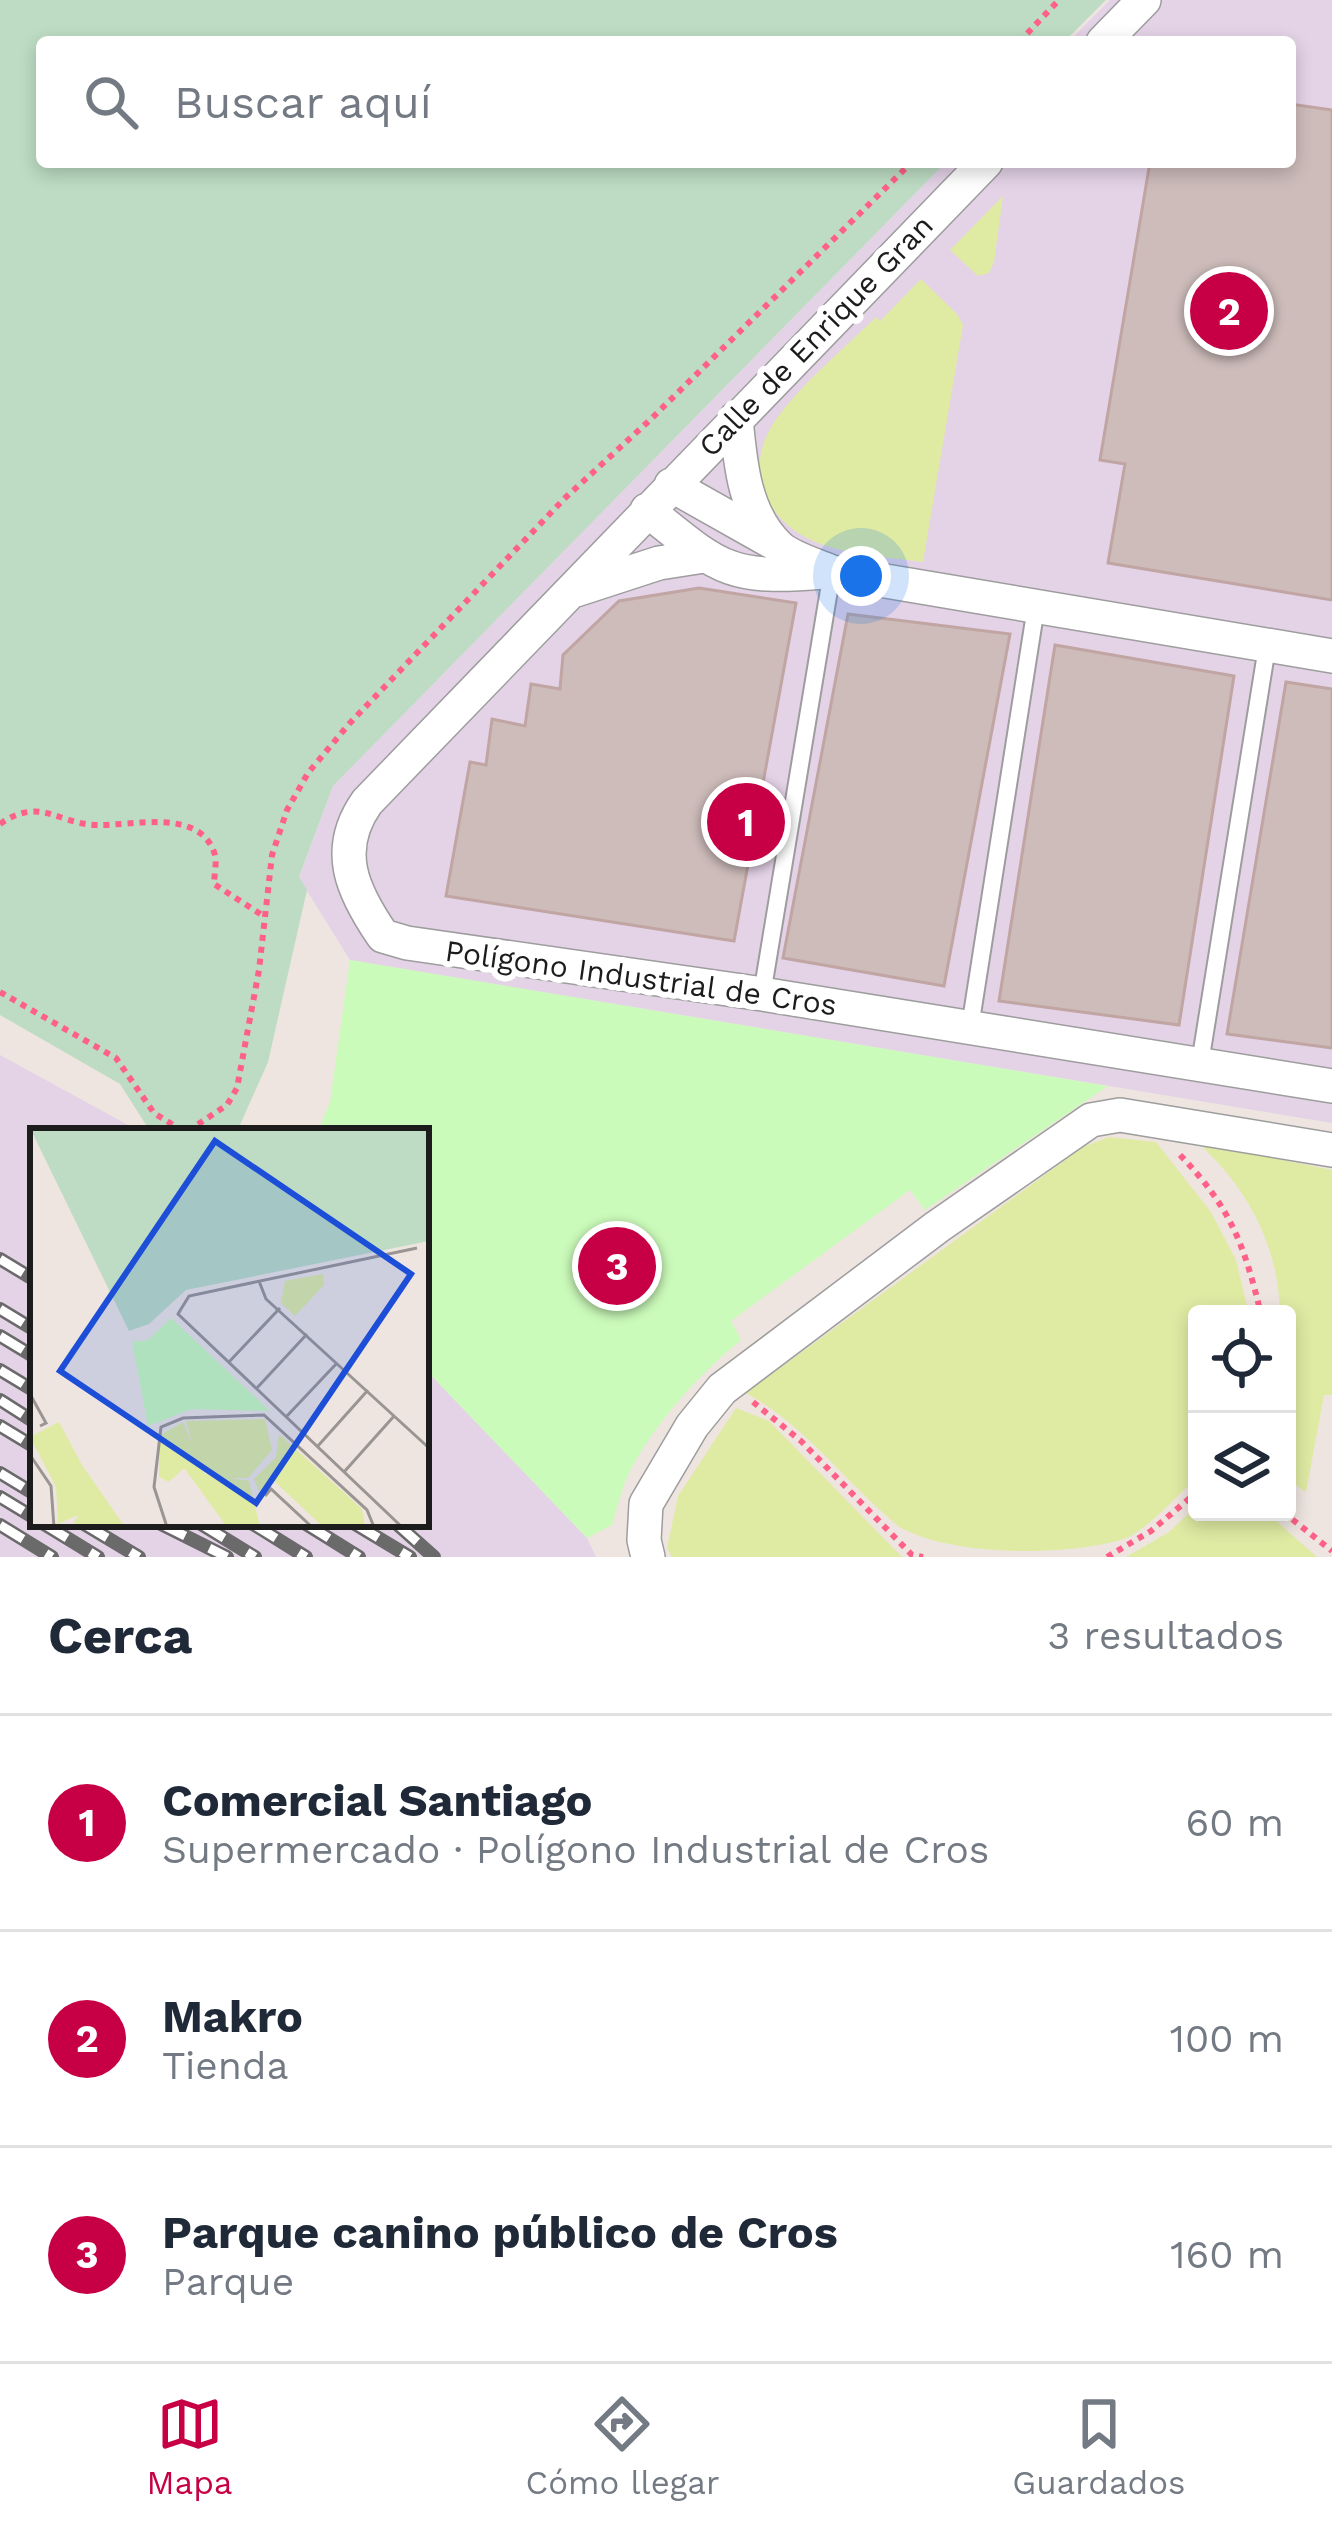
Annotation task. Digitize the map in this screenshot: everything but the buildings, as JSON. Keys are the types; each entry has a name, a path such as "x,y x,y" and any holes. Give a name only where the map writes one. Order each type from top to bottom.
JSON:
{"street":[{"path":"1109,36 1144,0"},
{"name":"Calle de Enrique Gran","path":"647,510 980,168"},
{"path":"736,418 744,484 758,519 778,546"},
{"path":"671,485 832,572"},
{"path":"647,510 704,556 735,572 768,577 832,572 1332,656"},
{"name":"Polígono Industrial de Cros","path":"647,510 354,820 346,852 363,903 383,936 406,944 762,994 1332,1086"},
{"name":"Polígono Industrial de Cros","path":"568,592 659,563 704,556"},
{"path":"648,1557 646,1504 692,1426 722,1389 937,1227 1091,1120 1120,1115 1332,1150"}],"lane":[{"path":"762,994 832,572"},
{"path":"970,1027 1036,607"},
{"path":"1200,1063 1267,647"}],"path":[{"path":"1025,36 1059,0"},
{"path":"0,824 15,814 38,809 95,825 165,821 198,832 214,854 214,884 265,916"},
{"path":"0,992 116,1058 154,1113 179,1128"},
{"path":"1144,1119 1209,1185 1245,1248 1260,1305"},
{"path":"722,1389 775,1417 917,1556"},
{"path":"1107,1557 1123,1552 1188,1500"},
{"path":"1294,1521 1332,1551"}],"shaded area":[{"path":"1110,0 1332,0 1332,1123 350,960 299,878 333,786 940,168 1296,168 1296,36 1074,36"},
{"path":"0,1055 134,1128 30,1128 30,1527 429,1527 429,1373 587,1538 596,1557 0,1557"}],"green space":[{"path":"0,0 1106,0 1070,36 36,36 36,168 940,168 333,786 299,877 307,890 268,1062 239,1127 148,1128 120,1084 0,1015"},
{"path":"1003,196 994,262 989,273 978,276 950,250"},
{"path":"921,279 963,325 923,562 832,548 792,529 764,493 759,470 766,438 803,387"},
{"path":"350,960 1108,1086 925,1210 910,1190 731,1321 741,1340 665,1417 630,1471 612,1525 587,1538 429,1373 429,1128 319,1128 330,1102"},
{"path":"1109,1137 1156,1142 1211,1212 1236,1260 1247,1305 1188,1305 1188,1486 1136,1532 1103,1544 1010,1551 920,1536 898,1526 806,1438 746,1393 1083,1147"},
{"path":"1198,1143 1332,1170 1332,1395 1324,1395 1306,1492 1296,1485 1296,1305 1279,1305 1267,1242 1246,1199"},
{"path":"736,1408 769,1421 902,1557 672,1557 667,1548 678,1496"},
{"path":"1188,1514 1188,1521 1276,1521 1317,1557 1126,1557 1169,1532"}],"railway":[{"path":"0,1259 30,1277"},
{"path":"0,1309 30,1327"},
{"path":"0,1336 30,1354"},
{"path":"0,1370 30,1388"},
{"path":"0,1400 30,1419"},
{"path":"0,1426 30,1444"},
{"path":"0,1473 30,1491"},
{"path":"0,1497 30,1515"},
{"path":"0,1525 52,1557"},
{"path":"49,1527 98,1557"},
{"path":"89,1527 139,1557"},
{"path":"167,1527 227,1557"},
{"path":"206,1527 255,1557"},
{"path":"258,1527 306,1557"},
{"path":"311,1527 359,1557"},
{"path":"360,1527 410,1557"},
{"path":"400,1527 434,1557"}],"place":[{"name":"Makro","path":"1229,311"},
{"name":"Comercial Santiago","path":"746,822"},
{"name":"Parque canino público de Cros","path":"617,1266"}]}
